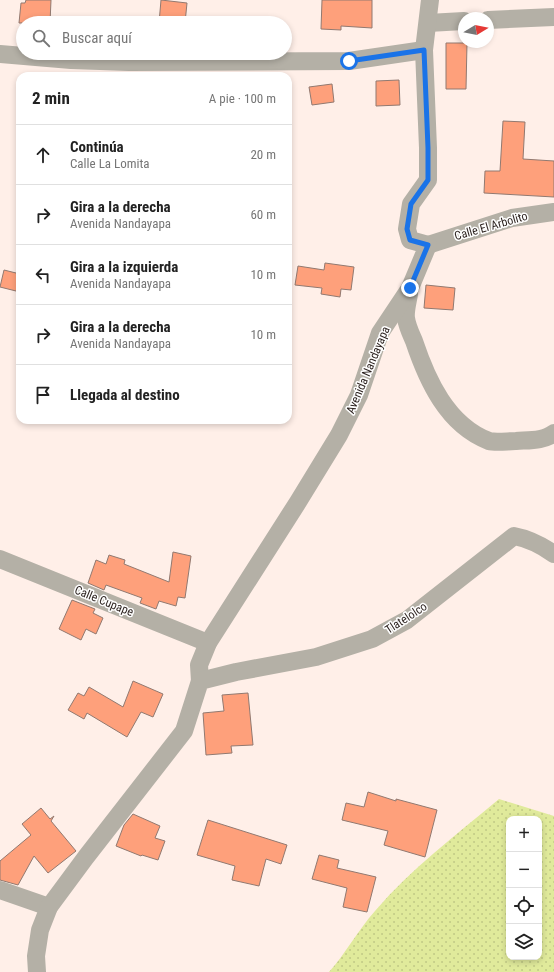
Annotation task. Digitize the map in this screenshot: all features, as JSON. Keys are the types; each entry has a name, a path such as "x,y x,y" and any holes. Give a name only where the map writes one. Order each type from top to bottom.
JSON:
{"street":[{"path":"428,245 410,240 407,229 411,204 428,180 424,50 430,0"},
{"path":"494,20 554,17"},
{"path":"428,23 458,22"},
{"path":"71,60 128,62 349,61 424,50"},
{"path":"0,54 16,55"},
{"name":"Calle El Arbolito","path":"428,245 512,218 554,212"},
{"name":"Avenida Nandayapa","path":"37,972 36,956 40,930 48,907 184,731 200,681 199,665 208,643 340,434 358,395 380,333 410,288 428,245"},
{"path":"410,288 406,317 420,360 429,382 441,401 458,422 479,436 490,441 547,438 554,433"},
{"name":"Tlatelolco","path":"200,681 236,672 316,657 372,639 407,620 514,536 532,540 554,554"},
{"name":"Calle Cupape","path":"0,559 208,643"},
{"path":"0,890 48,907"}],"green space":[{"path":"499,799 554,816 554,972 329,972 369,918 389,896 450,839"}],"building":[{"path":"26,0 51,0 50,16 20,16 21,3 25,3"},
{"path":"161,0 187,3 186,16 160,16"},
{"path":"322,0 372,0 372,28 341,26 341,30 321,29"},
{"path":"446,43 458,43 458,48 467,48 466,89 446,89"},
{"path":"399,80 400,105 376,106 376,81"},
{"path":"332,84 334,102 312,105 309,87"},
{"path":"503,121 525,122 523,159 554,161 554,197 484,193 485,171 500,171"},
{"path":"325,263 354,267 351,290 341,289 340,297 321,294 322,288 295,285 298,266 324,270"},
{"path":"4,270 16,273 16,291 0,287"},
{"path":"426,285 455,288 453,310 424,308"},
{"path":"173,552 191,556 185,598 178,597 176,606 159,601 156,609 140,603 142,598 106,585 104,590 88,583 96,560 106,564 109,555 125,560 124,564 169,582"},
{"path":"72,600 95,609 93,613 103,618 96,634 86,629 81,640 59,629"},
{"path":"133,681 163,694 153,717 141,712 127,737 87,713 84,719 68,710 78,693 84,696 89,687 123,707"},
{"path":"248,693 253,745 231,746 232,753 206,755 203,713 224,711 222,695"},
{"path":"368,792 396,801 396,799 437,810 425,857 384,845 388,831 342,820 346,803 364,807"},
{"path":"41,808 50,819 54,816 51,821 76,851 48,873 34,856 18,885 0,880 0,861 31,835 22,824"},
{"path":"133,814 160,826 155,838 165,841 158,860 142,855 141,856 116,846 124,825"},
{"path":"208,820 287,845 281,864 266,859 259,886 232,880 235,866 197,855"},
{"path":"319,855 339,860 337,868 376,877 367,912 343,907 347,888 312,879"}],"route":[{"path":"349,61 424,50 428,180 411,204 407,229 410,240 428,245 410,288"}]}
